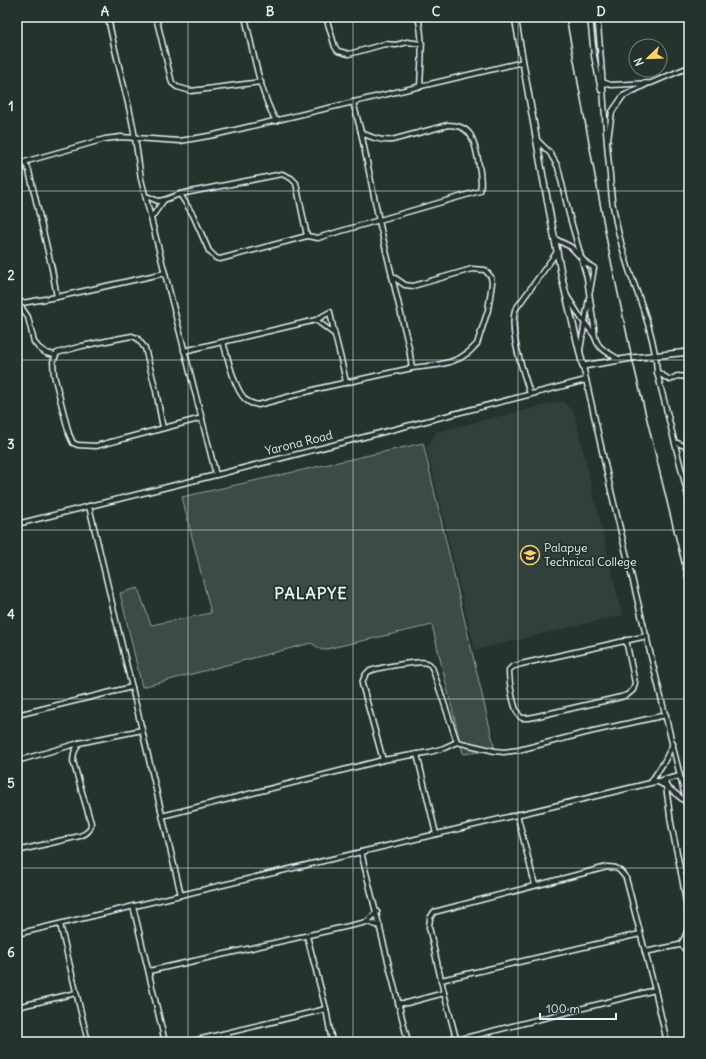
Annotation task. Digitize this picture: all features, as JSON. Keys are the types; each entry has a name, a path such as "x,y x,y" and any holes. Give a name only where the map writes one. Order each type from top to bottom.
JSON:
{"street":[{"path":"108,17 136,138 141,179 216,475"},
{"path":"156,17 172,83 177,87 191,91 261,82"},
{"path":"245,17 261,82 270,110 276,121"},
{"path":"326,17 336,47 338,51 343,54 349,54 384,44 396,45 407,42 422,44"},
{"path":"418,17 422,33 420,87"},
{"path":"515,17 565,292 580,351 611,491 689,813"},
{"path":"590,17 594,56 603,96"},
{"path":"597,17 602,55 602,82 606,144 614,210 628,267 643,308 656,357 657,372 689,500"},
{"path":"686,17 689,22"},
{"path":"17,164 105,139 121,137 180,141 214,135 523,62"},
{"path":"606,144 612,112 623,96 639,87 689,67"},
{"path":"602,82 612,85 651,83"},
{"path":"353,102 361,132 379,221 412,368"},
{"path":"180,194 193,214 209,251 216,258 220,259 307,236 318,238 379,221 478,192 481,186 479,164 469,133 464,129 453,125 392,140 377,140 361,132"},
{"path":"536,139 550,152 558,167 580,257 587,278 594,336"},
{"path":"26,162 52,269 57,297"},
{"path":"146,196 158,201 180,194 282,174 291,178 296,183 307,236"},
{"path":"151,218 164,200"},
{"path":"555,239 571,247 580,257 594,268 580,351"},
{"path":"530,394 514,334 513,319 515,310 557,252"},
{"path":"223,342 241,393 248,402 258,405 321,388 412,368 450,362 469,352 477,344 488,310 492,290 491,277 485,270 474,269 413,286 405,285 392,276"},
{"path":"17,302 22,303 57,297 165,273"},
{"path":"565,292 602,350 620,360"},
{"path":"17,302 28,317 32,335 37,345 46,353 55,356"},
{"path":"184,351 316,320 330,312 333,333 343,363 346,383"},
{"path":"316,320 333,333"},
{"path":"163,428 156,391 145,348 137,338 132,336 82,346 59,352 55,356 53,362 54,375 69,434 73,443 82,446 96,446 202,418"},
{"path":"583,366 689,352"},
{"path":"657,372 670,380 677,376 689,377"},
{"name":"Yarona Road","path":"17,524 216,475 586,380"},
{"path":"675,442 689,448"},
{"path":"89,506 181,895"},
{"path":"626,640 635,683 633,690 627,695 529,718 522,718 518,714 509,682 509,670 512,667 626,640 647,636"},
{"path":"383,760 362,684 367,673 391,666 424,662 430,664 457,742"},
{"path":"17,715 132,687"},
{"path":"162,816 383,760 444,748 457,742 495,752 504,752 519,750 589,732 666,715"},
{"path":"17,761 79,743 142,730"},
{"path":"17,851 80,836 87,832 90,828 91,823 74,761 74,754 79,743"},
{"path":"650,783 664,762 673,744"},
{"path":"417,754 436,834"},
{"path":"17,934 680,776"},
{"path":"665,779 671,823 689,920"},
{"path":"656,781 666,786 686,802"},
{"path":"517,814 535,885"},
{"path":"361,852 408,1042"},
{"path":"655,990 457,1041 444,993 429,926 430,918 434,912 535,885 607,867 620,869 626,878 655,990 667,1042"},
{"path":"133,906 165,1042"},
{"path":"367,922 377,912"},
{"path":"149,971 367,922 380,926"},
{"path":"60,924 88,1042"},
{"path":"681,944 689,926"},
{"path":"441,980 640,934"},
{"path":"307,936 326,1009 332,1042"},
{"path":"645,952 689,942"},
{"path":"681,944 689,955"},
{"path":"17,1007 76,993"},
{"path":"398,1003 407,1003 444,993"},
{"path":"189,1042 326,1009"}],"shaded area":[{"name":"Palapye Technical College","path":"562,401 574,412 622,615 475,650 427,449 436,432"},
{"path":"423,443 495,750 463,754 432,625 322,650 311,643 142,687 120,593 138,588 151,625 211,613 182,497"}],"railway":[{"path":"566,17 608,247 632,358 689,592"}],"place":[{"name":"Palapye Technical College","path":"530,555"}],"district":[{"name":"PALAPYE","path":"311,593"}]}
